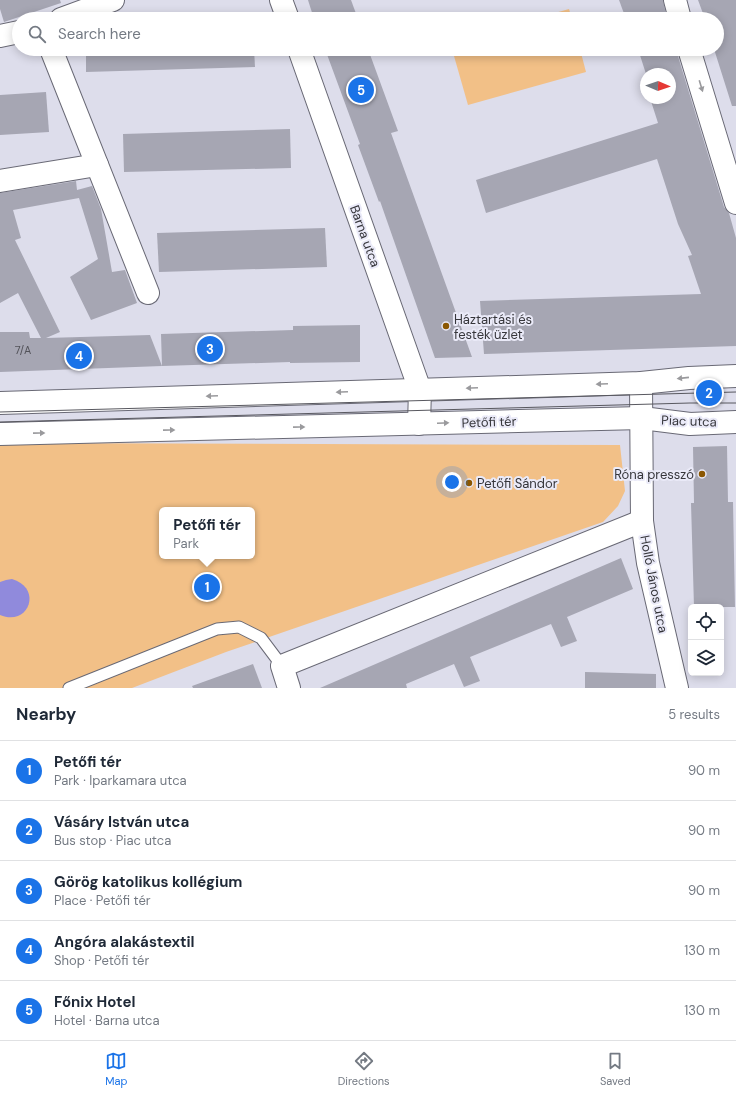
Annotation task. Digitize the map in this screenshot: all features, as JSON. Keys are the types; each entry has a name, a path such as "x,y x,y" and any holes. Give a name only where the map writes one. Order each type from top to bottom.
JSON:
{"street":[{"path":"80,12 113,0"},
{"path":"281,0 285,12"},
{"path":"675,0 678,12"},
{"path":"0,36 12,33"},
{"path":"54,56 148,293"},
{"name":"Barna utca","path":"301,56 420,390 419,424"},
{"path":"691,56 736,203"},
{"path":"0,181 97,165"},
{"path":"0,403 641,383 689,378 736,376"},
{"name":"Holló János utca","path":"641,383 642,521 648,563 677,688"},
{"name":"Piac utca","path":"642,418 690,424 736,422"},
{"name":"Petőfi tér","path":"0,434 642,418"},
{"path":"289,688 282,666 642,521"}],"lane":[{"path":"69,688 217,629 239,627 261,638 282,666"}],"shaded area":[{"path":"569,9 570,12 558,12"},
{"path":"454,56 582,56 586,72 468,105"},
{"path":"0,443 620,445 625,491 618,506 603,522 226,652 132,688 0,688"},
{"path":"12,579 22,584 27,590 29,598 25,611 18,616 10,617 0,615 0,582"}],"building":[{"path":"0,0 60,0 61,3 34,12 12,12 12,19 4,22 0,9"},
{"path":"308,0 351,0 355,12 312,12"},
{"path":"619,0 663,0 666,12 623,12"},
{"path":"698,0 736,0 736,106 732,106 716,56 724,56 724,12 702,12"},
{"path":"86,56 254,56 255,67 86,72"},
{"path":"328,56 371,56 398,131 391,133 472,357 435,358 380,201 379,202 358,145 360,144"},
{"path":"640,56 678,56 724,207 729,213 736,238 736,346 484,354 480,301 701,294 688,256 692,255 678,224 657,159 486,213 476,180 658,123 652,104 676,104 676,68 644,68"},
{"path":"46,92 49,132 0,135 0,95"},
{"path":"290,129 291,168 124,172 123,134"},
{"path":"76,181 77,190 92,186 101,209 112,272 125,270 137,303 91,320 70,277 98,259 79,198 13,210 21,238 15,240 60,332 46,338 150,335 162,366 0,372 0,332 29,332 30,338 41,338 18,293 0,303 0,193"},
{"path":"325,228 327,267 159,272 157,233"},
{"path":"360,325 360,362 290,362 162,366 161,334 293,330 293,326"},
{"path":"727,446 728,502 733,502 735,607 724,607 724,604 694,604 691,503 694,503 693,447"},
{"path":"621,558 633,589 567,617 577,641 561,647 551,624 470,657 480,681 464,687 454,664 406,684 407,688 320,688"},
{"path":"253,664 262,688 193,688 192,686"},
{"path":"585,672 656,674 656,688 585,688"}],"tram line":[{"path":"0,412 736,392"},
{"path":"0,422 736,403"}],"place":[{"name":"Főnix Hotel","path":"361,90"},
{"name":"Háztartási és festék üzlet","path":"446,326"},
{"name":"Görög katolikus kollégium","path":"210,349"},
{"name":"Angóra alakástextil","path":"79,356"},
{"name":"Vásáry István utca","path":"709,393"},
{"name":"Róna presszó","path":"702,474"},
{"name":"Petőfi Sándor","path":"469,483"},
{"name":"Petőfi tér","path":"207,587"}]}
